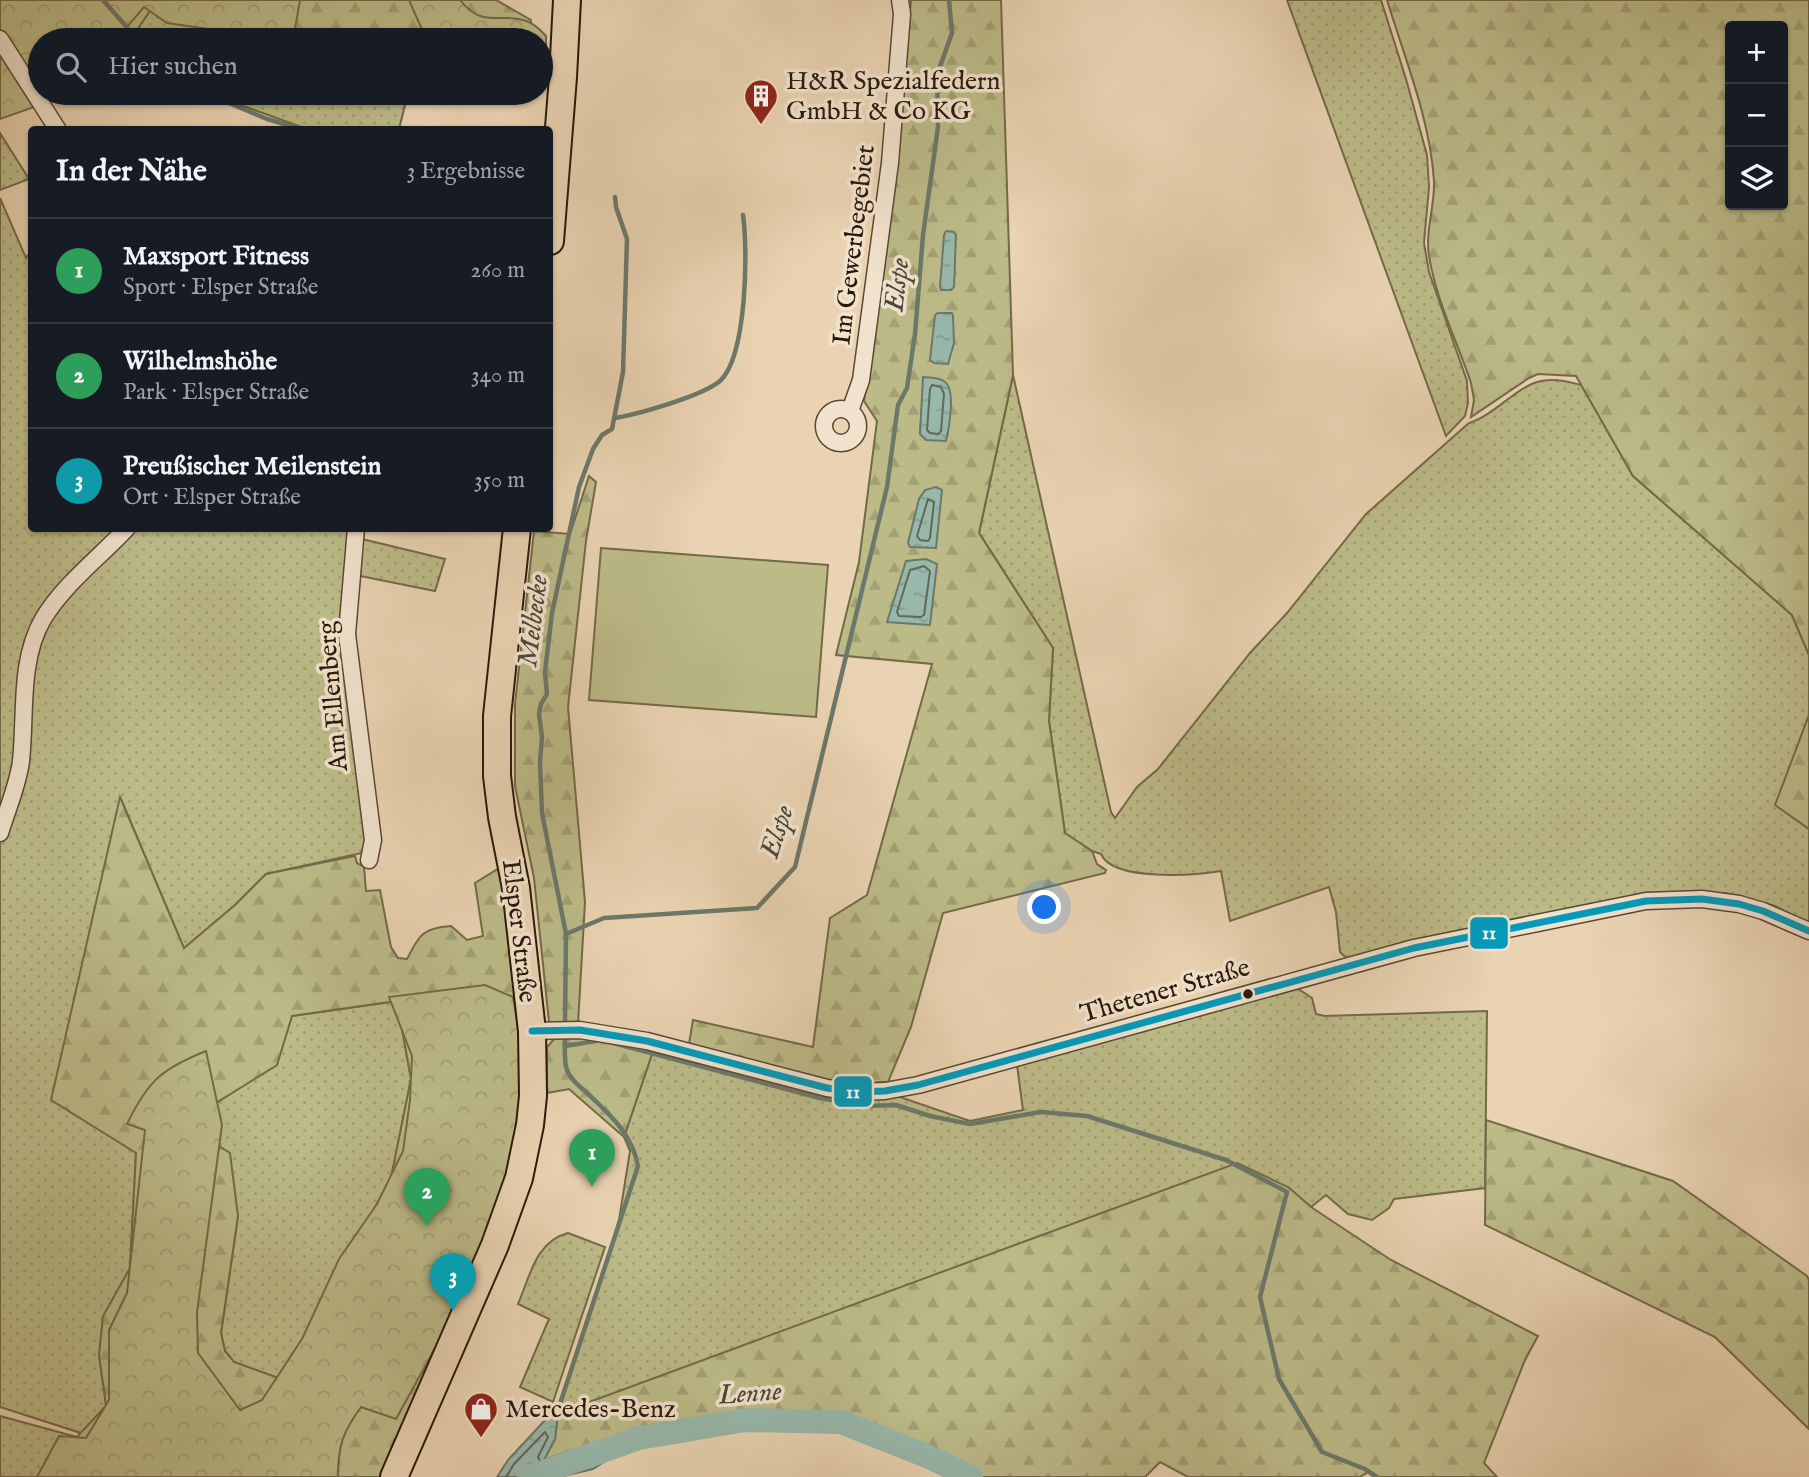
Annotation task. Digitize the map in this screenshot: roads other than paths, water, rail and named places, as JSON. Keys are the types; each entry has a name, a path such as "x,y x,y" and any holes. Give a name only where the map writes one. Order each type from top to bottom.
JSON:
{"main road":[{"path":"553,203 567,0"},
{"name":"Elsper Straße","path":"394,1477 479,1284 519,1178 526,1151 541,1031 502,817 496,746 517,532"}],"street":[{"name":"Im Gewerbegebiet","path":"850,411 862,380 890,163 902,14 900,0"},
{"path":"0,39 28,83"},
{"path":"42,105 55,126"},
{"path":"0,833 20,764 27,671 38,631 58,598 123,532"},
{"name":"Am Ellenberg","path":"356,532 347,634 373,840 369,860"},
{"name":"Thetener Straße","path":"541,1031 580,1030 647,1041 827,1088 857,1092 885,1091 1016,1060 1414,948 1646,901 1702,899 1738,904 1763,911 1809,931"}],"water":[{"path":"946,231 956,235 954,287 951,290 941,290 944,235"},
{"path":"952,313 953,316 954,343 948,364 930,360 935,315"},
{"path":"923,377 940,379 948,386 951,410 946,441 926,440 920,434"},
{"path":"936,487 942,490 936,548 910,547 908,543 919,499 925,490"},
{"path":"926,559 937,564 930,625 887,622 906,561"},
{"path":"559,1405 555,1439 544,1460 572,1450 628,1446 593,1469 559,1477 497,1477 508,1460"}],"waterway":[{"name":"Melbecke","path":"103,0 128,28"},
{"name":"Elspe","path":"565,1025 566,934 604,918 757,908 795,867 887,487 898,405 907,388 915,334 923,235 938,127 937,75 952,33 949,0"},
{"name":"Melbecke","path":"234,105 291,126"},
{"name":"Melbecke","path":"566,934 542,813 542,737 539,714 547,694 545,672 552,613 579,487 593,449 602,435 612,429 623,372 627,239 615,197"},
{"path":"615,418 699,393 720,381 729,368 736,349 744,302 743,215"},
{"name":"Elspe","path":"557,1413 638,1166 625,1134 569,1075 565,1063 565,1034"},
{"path":"565,1046 602,1040 820,1098 867,1106 896,1105 930,1116 970,1124 1041,1112 1087,1116 1226,1160 1287,1192 1260,1297 1279,1379 1322,1452 1365,1469 1376,1477"},
{"name":"Lenne","path":"529,1477 639,1438 745,1420 841,1422 927,1456 971,1477"}],"place":[{"name":"H&R Spezialfedern GmbH & Co KG","path":"761,126"},
{"name":"Maxsport Fitness","path":"592,1187"},
{"name":"Wilhelmshöhe","path":"427,1226"},
{"name":"Preußischer Meilenstein","path":"453,1311"},
{"name":"Mercedes-Benz","path":"481,1439"}]}
